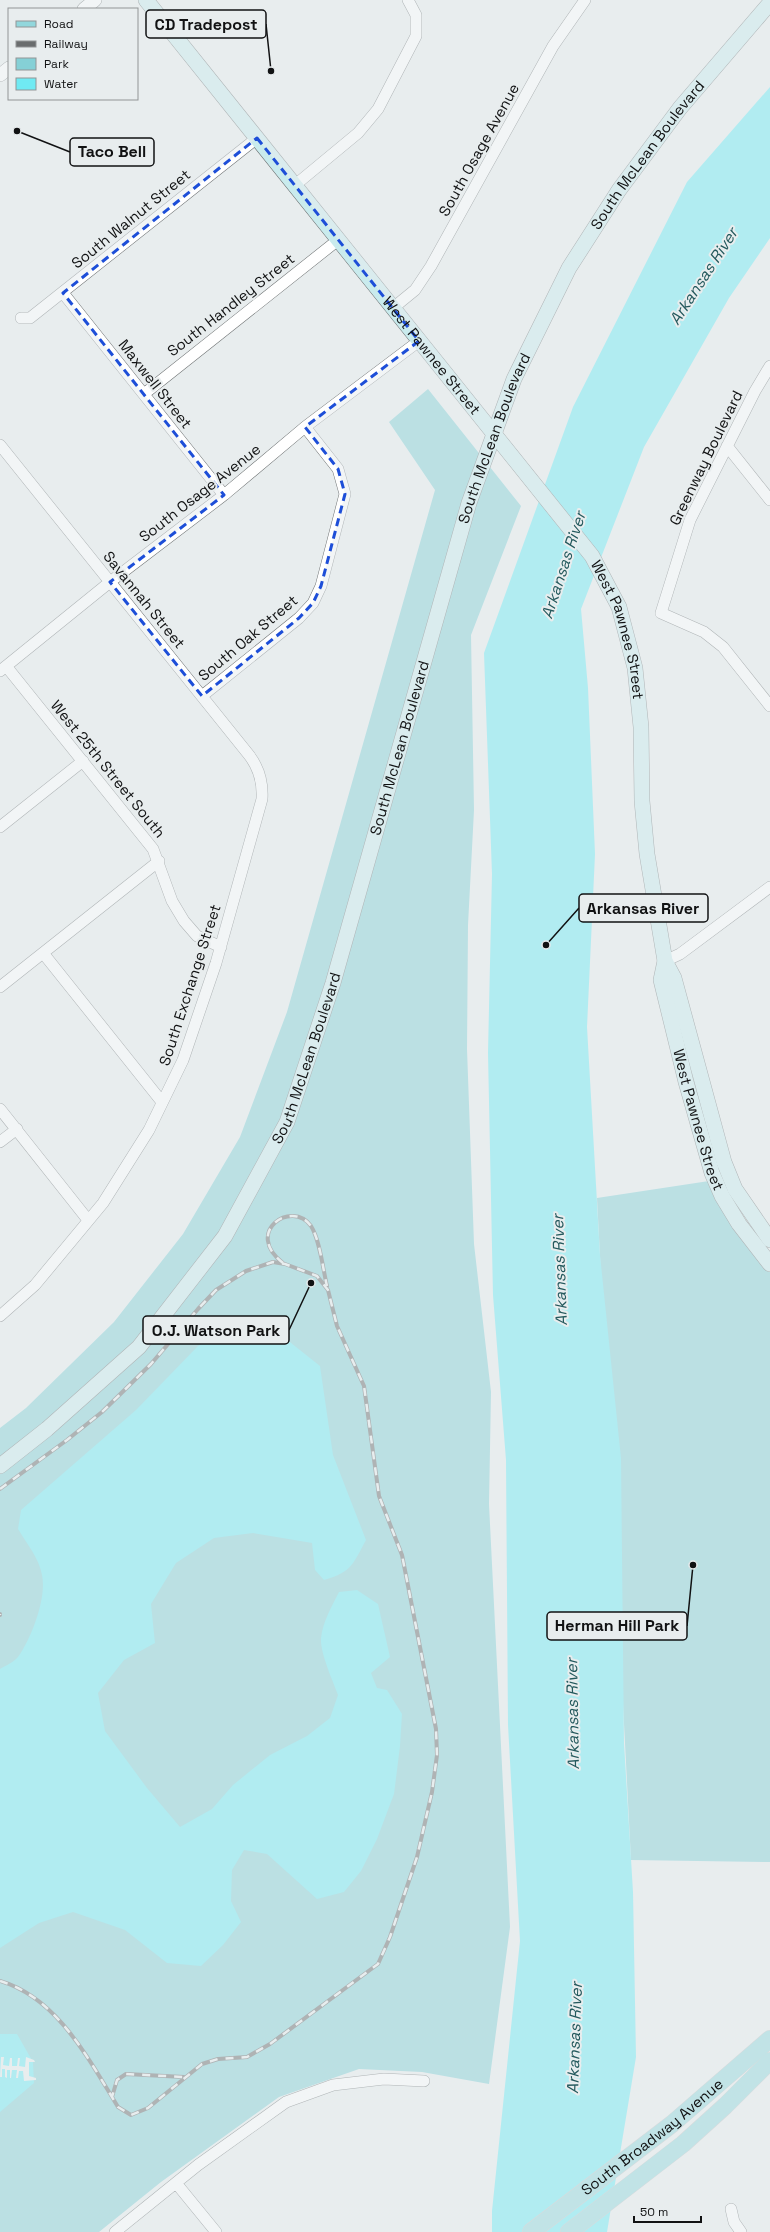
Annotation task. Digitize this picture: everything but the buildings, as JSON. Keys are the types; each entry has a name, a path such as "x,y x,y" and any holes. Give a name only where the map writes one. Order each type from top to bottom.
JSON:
{"main road":[{"name":"West Pawnee Street","path":"146,0 419,340 521,470 592,556 619,607 635,668 641,727 642,801 647,854 665,961 674,978 724,1162 735,1190 770,1240"},
{"name":"South McLean Boulevard","path":"0,1466 47,1429 140,1347 225,1236 287,1122 333,983 469,503 514,379 569,268 618,190 680,108 770,3"},
{"name":"West Pawnee Street","path":"665,961 661,980 686,1082 712,1174 732,1213 770,1264"},
{"name":"South Broadway Avenue","path":"531,2232 672,2124 770,2041"},
{"name":"South Broadway Avenue","path":"569,2232 683,2144 725,2106 770,2061"}],"street":[{"path":"85,8 96,0"},
{"path":"294,186 358,133 378,109 416,36 416,15 408,0"},
{"name":"South Osage Avenue","path":"392,308 415,290 431,266 553,46 585,0"},
{"path":"0,75 8,69"},
{"name":"South Walnut Street","path":"21,318 30,318 63,293 257,138"},
{"name":"South Handley Street","path":"144,394 338,240"},
{"name":"Maxwell Street","path":"63,293 224,495"},
{"name":"South Osage Avenue","path":"3,668 110,582 224,495 305,427 419,340"},
{"name":"Greenway Boulevard","path":"768,370 727,446 690,520 661,613 704,632 723,647 770,706"},
{"name":"South Oak Street","path":"202,696 299,618 313,603 322,586 345,494 338,469 305,427"},
{"name":"Savannah Street","path":"0,445 254,762 260,775"},
{"path":"727,446 770,500"},
{"name":"West 25th Street South","path":"3,668 83,761 147,840 159,861 172,901 184,921 197,936 221,947"},
{"path":"0,827 83,761"},
{"name":"South Exchange Street","path":"0,1316 35,1285 103,1203 149,1130 183,1060 221,947 262,799 260,775"},
{"path":"0,987 159,861"},
{"path":"665,961 680,954 770,887"},
{"path":"43,953 162,1102"},
{"path":"0,1109 88,1220"},
{"path":"0,1142 16,1129"},
{"path":"115,2232 176,2183 286,2102 333,2085 384,2079 424,2081"},
{"path":"176,2183 216,2232"},
{"path":"731,2209 734,2222 741,2232"}],"highlighted area":[{"path":"257,138 419,341 305,427 338,469 345,494 321,586 313,603 299,618 202,696 110,582 224,495 63,293"}],"green space":[{"path":"428,389 521,506 471,635 474,810 468,925 467,1049 474,1244 491,1392 489,1504 510,1927 489,2084 422,2072 359,2069 279,2097 161,2182 99,2232 0,2232 0,1428 26,1408 114,1322 183,1234 240,1137 287,1012 435,490 389,422"},
{"path":"709,1181 770,1271 770,1862 631,1860 597,1198"}],"water":[{"path":"770,87 770,238 729,298 644,447 581,609 588,688 595,854 587,1027 600,1255 621,1458 624,1743 633,1892 636,2057 607,2232 492,2232 492,2211 520,1941 508,1725 506,1460 493,1295 488,1053 492,874 484,653 573,407 687,182"},
{"path":"255,1328 281,1335 320,1366 333,1455 366,1540 351,1566 341,1574 324,1580 315,1570 312,1543 253,1533 214,1538 176,1563 151,1604 155,1643 124,1660 98,1693 105,1731 147,1788 180,1827 212,1809 233,1785 270,1755 307,1736 330,1718 338,1695 327,1667 321,1644 322,1632 328,1614 339,1592 357,1590 378,1604 390,1657 371,1673 377,1688 387,1690 402,1714 394,1794 377,1839 361,1871 344,1892 317,1899 267,1854 244,1850 232,1870 231,1901 241,1922 223,1945 201,1966 167,1963 125,1930 73,1912 39,1923 0,1948 0,1669 18,1657 28,1640 37,1618 43,1584 38,1563 18,1529 21,1510 136,1410 198,1346 230,1329"},
{"path":"0,2034 17,2034 33,2062 34,2083 0,2112"}],"pier":[{"path":"1,2057 4,2057 3,2065 9,2066 10,2058 12,2058 12,2066 17,2066 18,2058 20,2058 19,2066 25,2067 26,2057 34,2060 35,2062 29,2062 29,2076 36,2078 36,2080 24,2081 23,2071 19,2071 18,2078 16,2078 17,2070 12,2070 10,2078 10,2070 7,2070 7,2078 5,2077 5,2069 2,2069 2,2077 0,2077"}],"railway":[{"path":"283,1263 272,1251 268,1240 269,1231 275,1223 283,1218 293,1216 303,1219 311,1226 317,1239 327,1286"},
{"path":"0,1489 67,1440 102,1412 151,1364 216,1290 246,1271 273,1262 285,1264 317,1276 328,1290 337,1326 364,1386 379,1496 402,1555 436,1729 437,1755 432,1792 417,1857 390,1937 378,1964 270,2044 247,2057 218,2059 202,2064 148,2108 131,2115 118,2107 112,2097 117,2080 126,2074 184,2077"},
{"path":"0,1981 19,1989 36,1999 52,2013 78,2044 112,2097"}],"place":[{"name":"CD Tradepost","path":"271,71"},
{"name":"Taco Bell","path":"17,131"},
{"name":"Arkansas River","path":"546,945"},
{"name":"O.J. Watson Park","path":"311,1283"},
{"name":"Herman Hill Park","path":"693,1565"}]}
